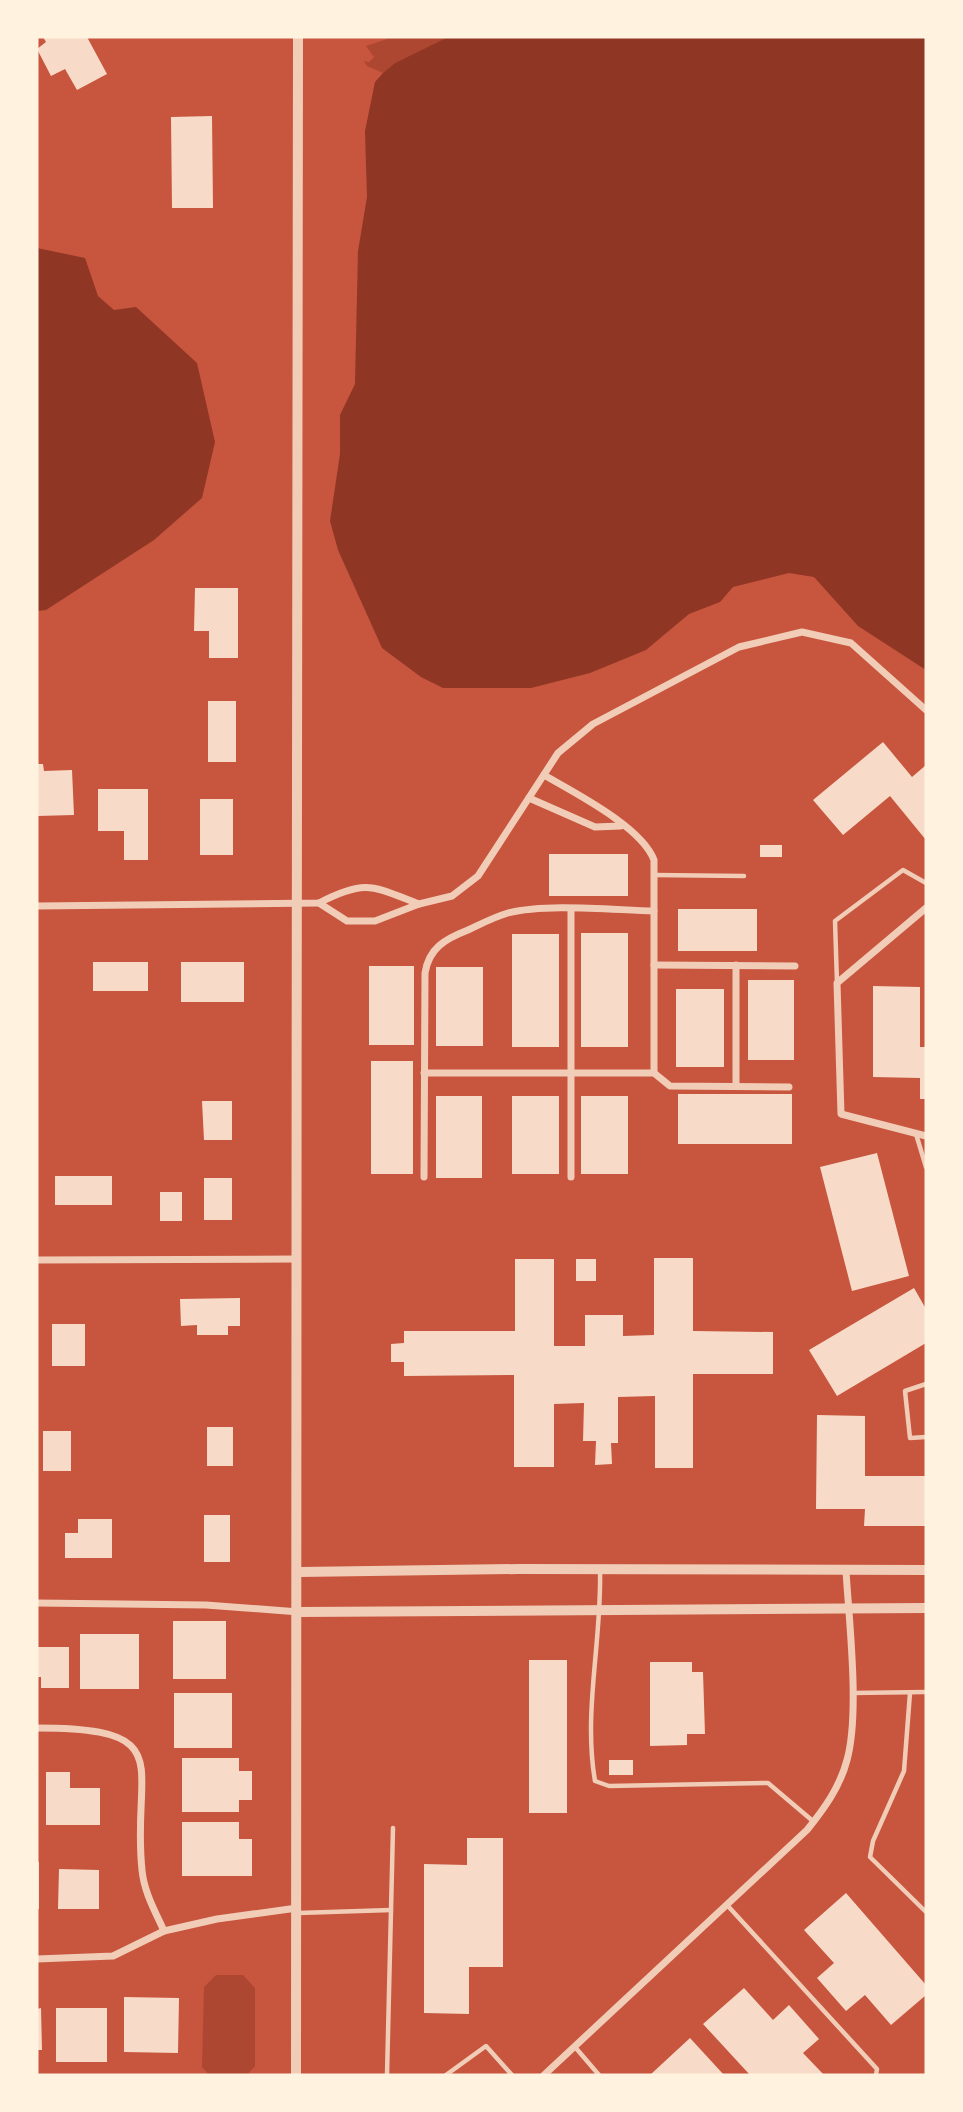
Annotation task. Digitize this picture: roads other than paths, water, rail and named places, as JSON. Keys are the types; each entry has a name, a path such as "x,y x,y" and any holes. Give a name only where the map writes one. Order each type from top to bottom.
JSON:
{"street":[{"path":"296,2075 300,1572 294,492 298,37"},
{"path":"319,903 347,921 375,921 419,904 452,897 478,876 558,753 593,724 739,647 802,632 851,643 926,710"},
{"path":"544,775 600,807 650,847 654,860 654,1073"},
{"path":"529,798 595,827 622,826"},
{"path":"37,906 319,903 350,888 376,888 419,904"},
{"path":"926,908 836,983 841,1114 926,1136"},
{"path":"424,1177 425,973 427,961 435,948 449,938 508,913 571,910 654,911"},
{"path":"571,910 571,1177"},
{"path":"654,965 795,966"},
{"path":"736,965 736,1086"},
{"path":"425,1073 654,1073 670,1086 789,1087"},
{"path":"37,1259 297,1259"},
{"path":"300,1572 926,1570"},
{"path":"544,2075 814,1822 836,1790 847,1760 851,1693 846,1571"},
{"path":"37,1603 206,1605 299,1612 926,1608"},
{"path":"37,1728 86,1728 119,1736 133,1748 143,1766 141,1870 145,1891 164,1931"},
{"path":"37,1958 113,1956 164,1931 217,1919 297,1910"}],"lane":[{"path":"836,983 835,921 903,870 926,883"},
{"path":"654,875 744,876"},
{"path":"916,1133 926,1167"},
{"path":"926,1384 905,1391 910,1438 926,1437"},
{"path":"600,1569 601,1610 591,1756 596,1781 609,1786 768,1783 814,1822"},
{"path":"851,1693 926,1692"},
{"path":"910,1693 904,1771 873,1841 870,1857 926,1913"},
{"path":"387,2075 393,1828"},
{"path":"727,1905 877,2069 876,2075"},
{"path":"297,1910 391,1910"},
{"path":"446,2075 486,2046 512,2075"},
{"path":"575,2046 598,2075"}]}
